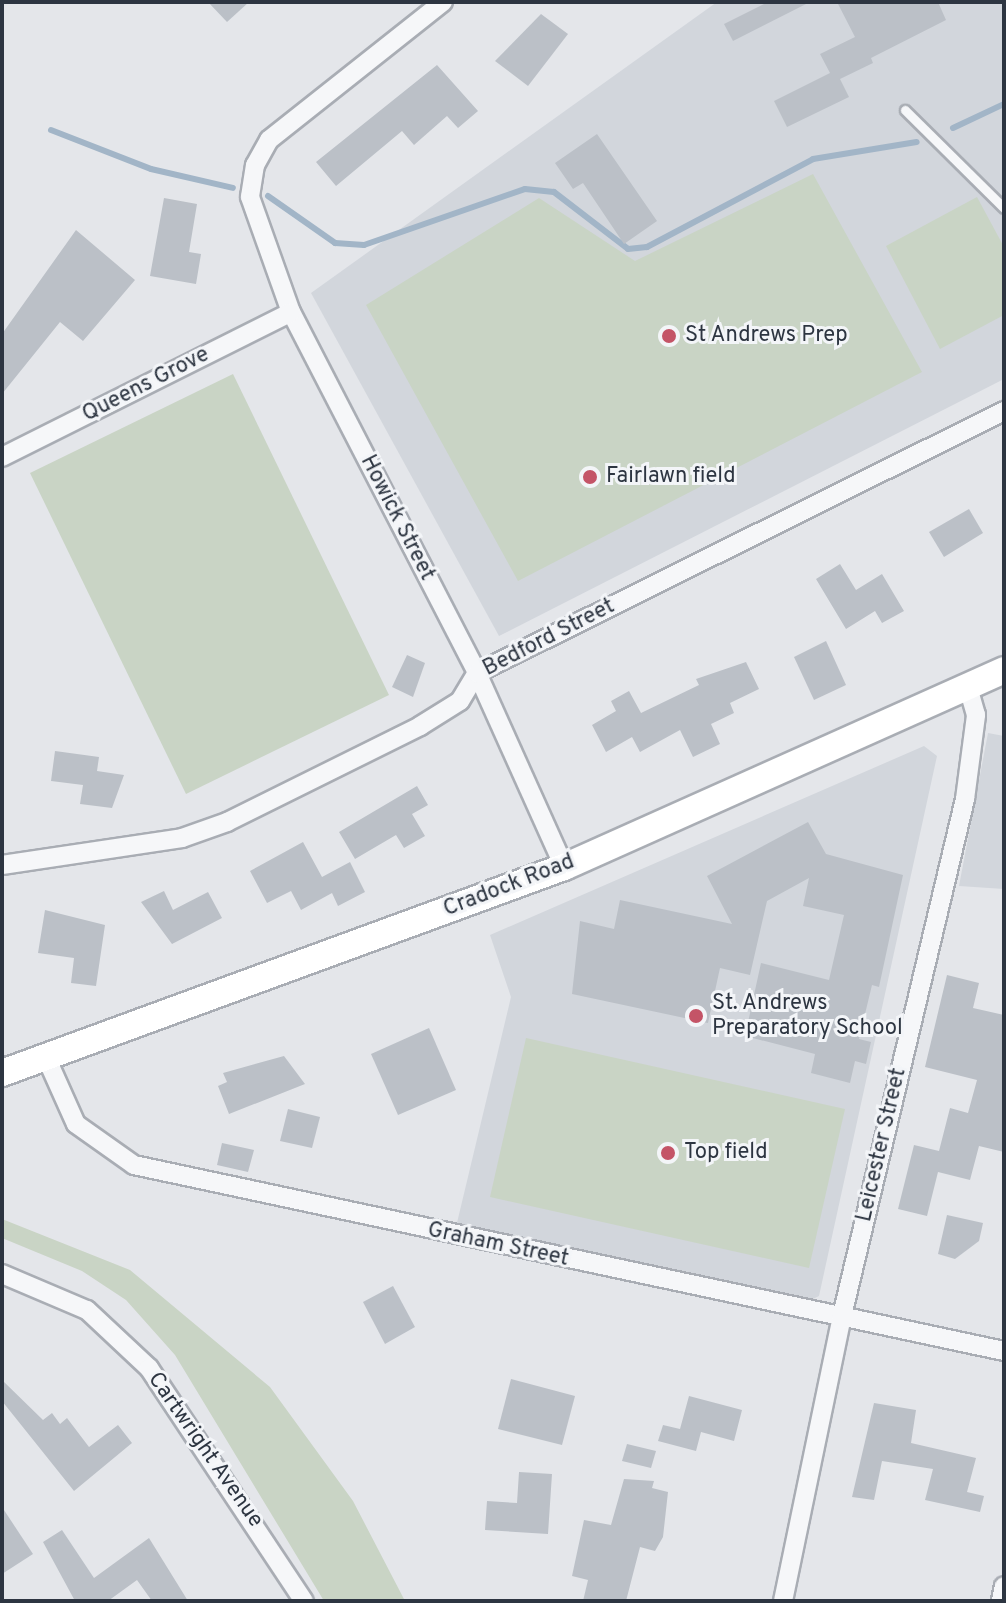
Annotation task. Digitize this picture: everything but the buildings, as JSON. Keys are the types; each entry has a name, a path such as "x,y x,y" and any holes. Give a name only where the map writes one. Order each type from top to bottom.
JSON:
{"main road":[{"name":"Cradock Road","path":"2,1073 564,867 969,690 1004,670"}],"street":[{"name":"Howick Street","path":"443,2 293,117 255,165 250,197 258,234 291,312 477,673 564,867"},
{"name":"Queens Grove","path":"2,457 291,312"},
{"name":"Bedford Street","path":"2,865 182,838 227,822 420,726 460,701 477,673 1004,411"},
{"name":"Leicester Street","path":"783,1601 841,1320 965,799 976,715 969,690"},
{"name":"Graham Street","path":"46,1057 76,1124 134,1165 841,1320 1004,1351"},
{"name":"Cartwright Avenue","path":"2,1274 87,1310 149,1368 304,1601"},
{"path":"1001,1601 1004,1586"}],"lane":[{"path":"905,110 1004,208"}],"shaded area":[{"name":"St Andrews Prep","path":"717,2 1004,2 1004,379 499,636 311,293"},
{"path":"988,733 1004,736 1004,889 959,886"},
{"name":"St. Andrews Preparatory School","path":"924,746 937,756 819,1296 809,1301 456,1227 511,997 490,935"}],"green space":[{"name":"Fairlawn field","path":"813,174 922,372 518,581 366,305 539,198 635,261"},
{"path":"977,197 1004,247 1004,315 940,349 886,246"},
{"path":"233,374 389,695 186,794 30,473"},
{"name":"Top field","path":"526,1038 845,1109 809,1268 490,1197"},
{"path":"2,1219 130,1270 270,1387 353,1501 405,1601 324,1601 175,1355 126,1300 82,1271 2,1238"}],"waterway":[{"path":"953,128 1004,104"},
{"path":"51,130 151,169 233,188"},
{"path":"268,196 335,243 364,245 525,189 554,192 628,249 647,247 813,159 917,142"}],"place":[{"name":"St Andrews Prep","path":"669,336"},
{"name":"Fairlawn field","path":"590,477"},
{"name":"St. Andrews Preparatory School","path":"696,1016"},
{"name":"Top field","path":"668,1153"}]}
